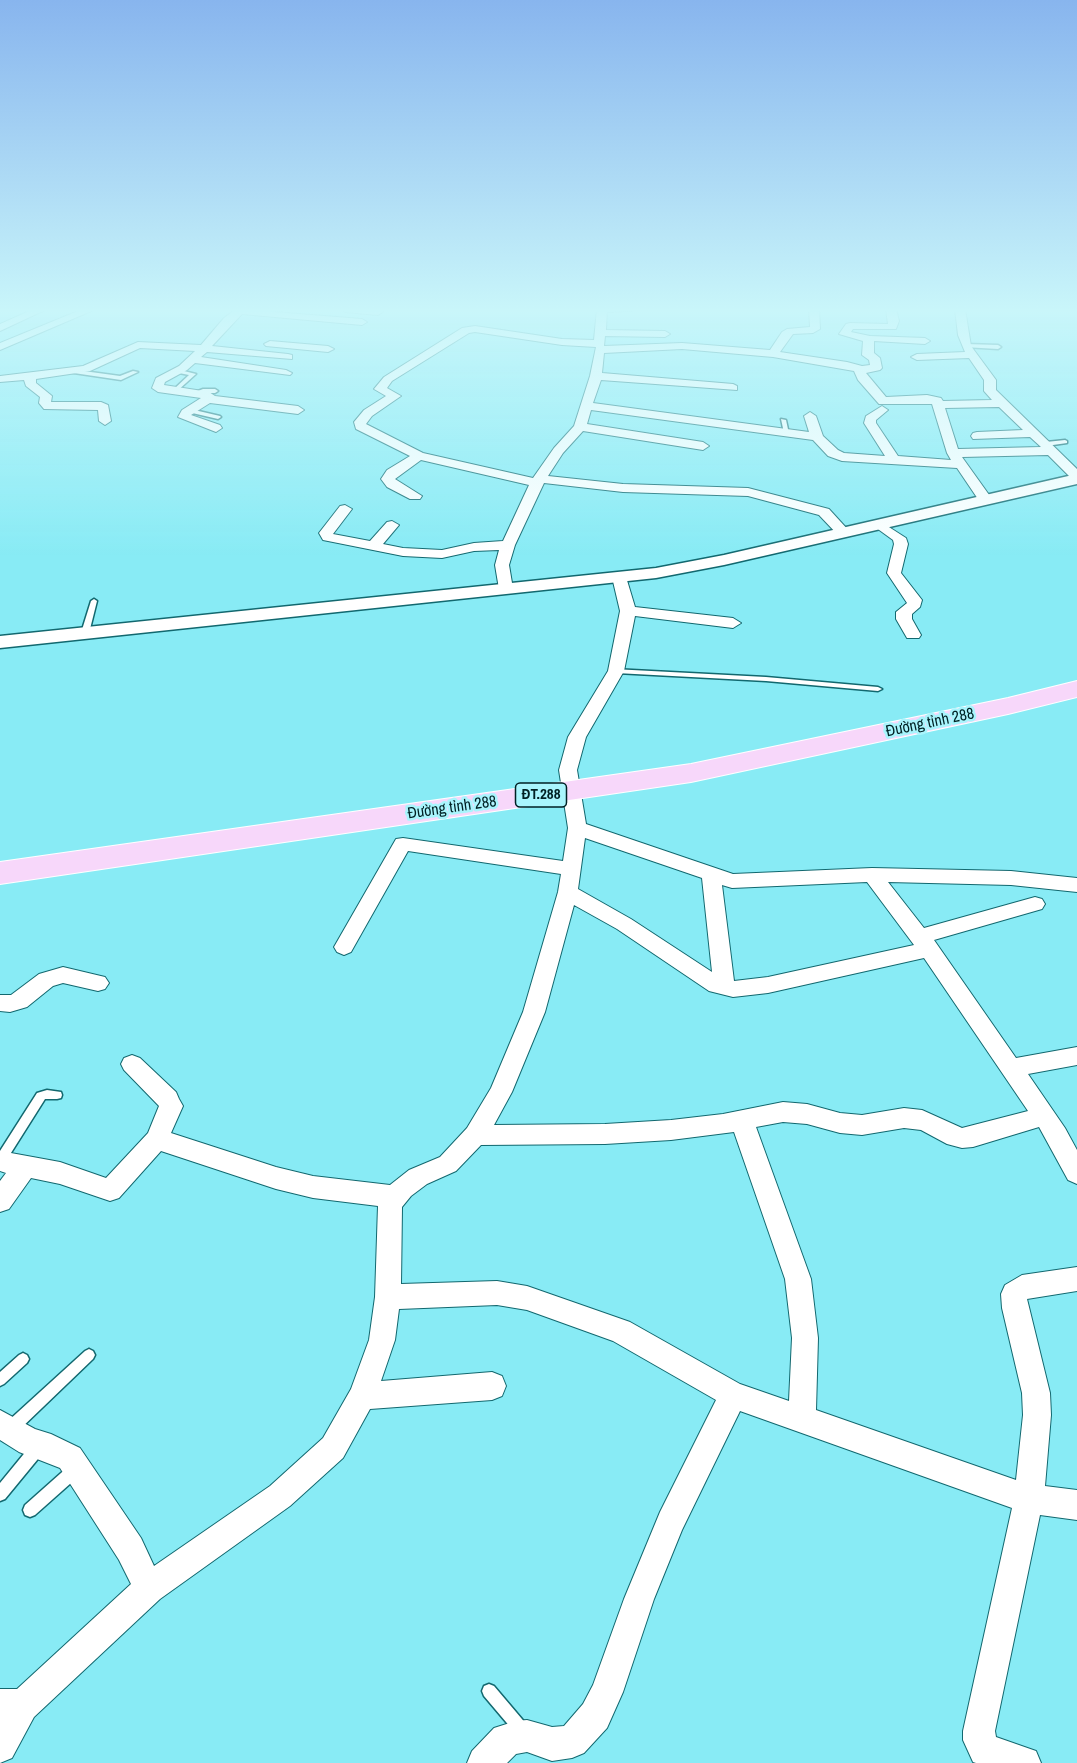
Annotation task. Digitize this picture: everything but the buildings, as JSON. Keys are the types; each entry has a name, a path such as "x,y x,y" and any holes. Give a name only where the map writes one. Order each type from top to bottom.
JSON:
{"main road":[{"name":"Đường tỉnh 288","path":"0,873 714,769 1077,689"}],"street":[{"path":"40,391 46,396 45,403 48,406 101,406 104,408 105,421"},
{"path":"184,391 298,410"},
{"path":"385,391 395,396 369,412 360,422 360,426 418,456 537,481 623,488 748,492 824,512 843,532"},
{"path":"506,589 502,565 508,545 537,481 558,451 580,427 591,391"},
{"path":"874,391 883,401 927,399 937,401 957,459 985,499"},
{"path":"0,642 656,573 724,560 1077,477 1050,447 990,391"},
{"path":"212,395 184,417 217,422"},
{"path":"938,405 1002,403"},
{"path":"586,406 817,437"},
{"path":"882,410 870,419 870,423 895,461"},
{"path":"810,416 817,437 833,453 842,457 895,461 957,459 1050,447"},
{"path":"580,427 703,446"},
{"path":"977,436 1035,433"},
{"path":"415,496 392,484 388,479 392,473 418,456"},
{"path":"345,509 326,533 328,537 403,552 441,554 474,547 508,545"},
{"path":"878,524 899,538 901,544 894,573 914,600 915,604 904,612 904,619 913,634"},
{"path":"373,546 392,525"},
{"path":"0,1746 11,1705 149,1588 280,1496 333,1448 362,1396 382,1340 388,1297 390,1204 402,1188 418,1177 448,1164 476,1135 501,1092 534,1012 569,880 577,828 569,791 568,770 577,737 616,671 628,611 619,577"},
{"path":"628,611 733,623"},
{"path":"577,828 711,875 743,883 872,875 1011,878 1077,885"},
{"path":"344,947 403,844 569,880 724,987 733,989 768,985 924,943 1035,904"},
{"path":"711,875 724,987"},
{"path":"872,875 924,943 1011,1068 1044,1116 1077,1173"},
{"path":"0,1003 10,1004 19,1001 46,980 63,975 98,984"},
{"path":"1011,1068 1077,1056"},
{"path":"0,1161 60,1173 110,1190 157,1139 171,1106 168,1099 132,1064"},
{"path":"476,1135 605,1134 672,1130 783,1112 807,1114 840,1123 862,1125 921,1120 940,1127 955,1137 962,1138 973,1137 1044,1116"},
{"path":"742,1120 798,1279 805,1338 802,1420"},
{"path":"157,1139 276,1178 313,1187 395,1197"},
{"path":"0,1201 25,1166"},
{"path":"1024,1763 985,1750 979,1731 1029,1499 1037,1415 1035,1393 1015,1308 1014,1294 1022,1287 1077,1279"},
{"path":"388,1297 497,1293 527,1298 621,1331 733,1395 1029,1499 1077,1505"},
{"path":"362,1396 492,1386"},
{"path":"484,1763 506,1740 527,1736 552,1744 572,1741 595,1716 607,1692 639,1599 670,1522 733,1395"},
{"path":"4,1427 29,1442 40,1444 70,1458 130,1549 149,1588"}],"lane":[{"path":"783,420 787,433"},
{"path":"1050,447 1065,442"},
{"path":"85,633 94,601"},
{"path":"616,671 766,679 878,689"},
{"path":"0,1161 41,1096 57,1095"},
{"path":"4,1427 89,1355"},
{"path":"0,1380 22,1359"},
{"path":"0,1494 40,1444"},
{"path":"30,1510 77,1468"},
{"path":"489,1691 527,1736"}]}
